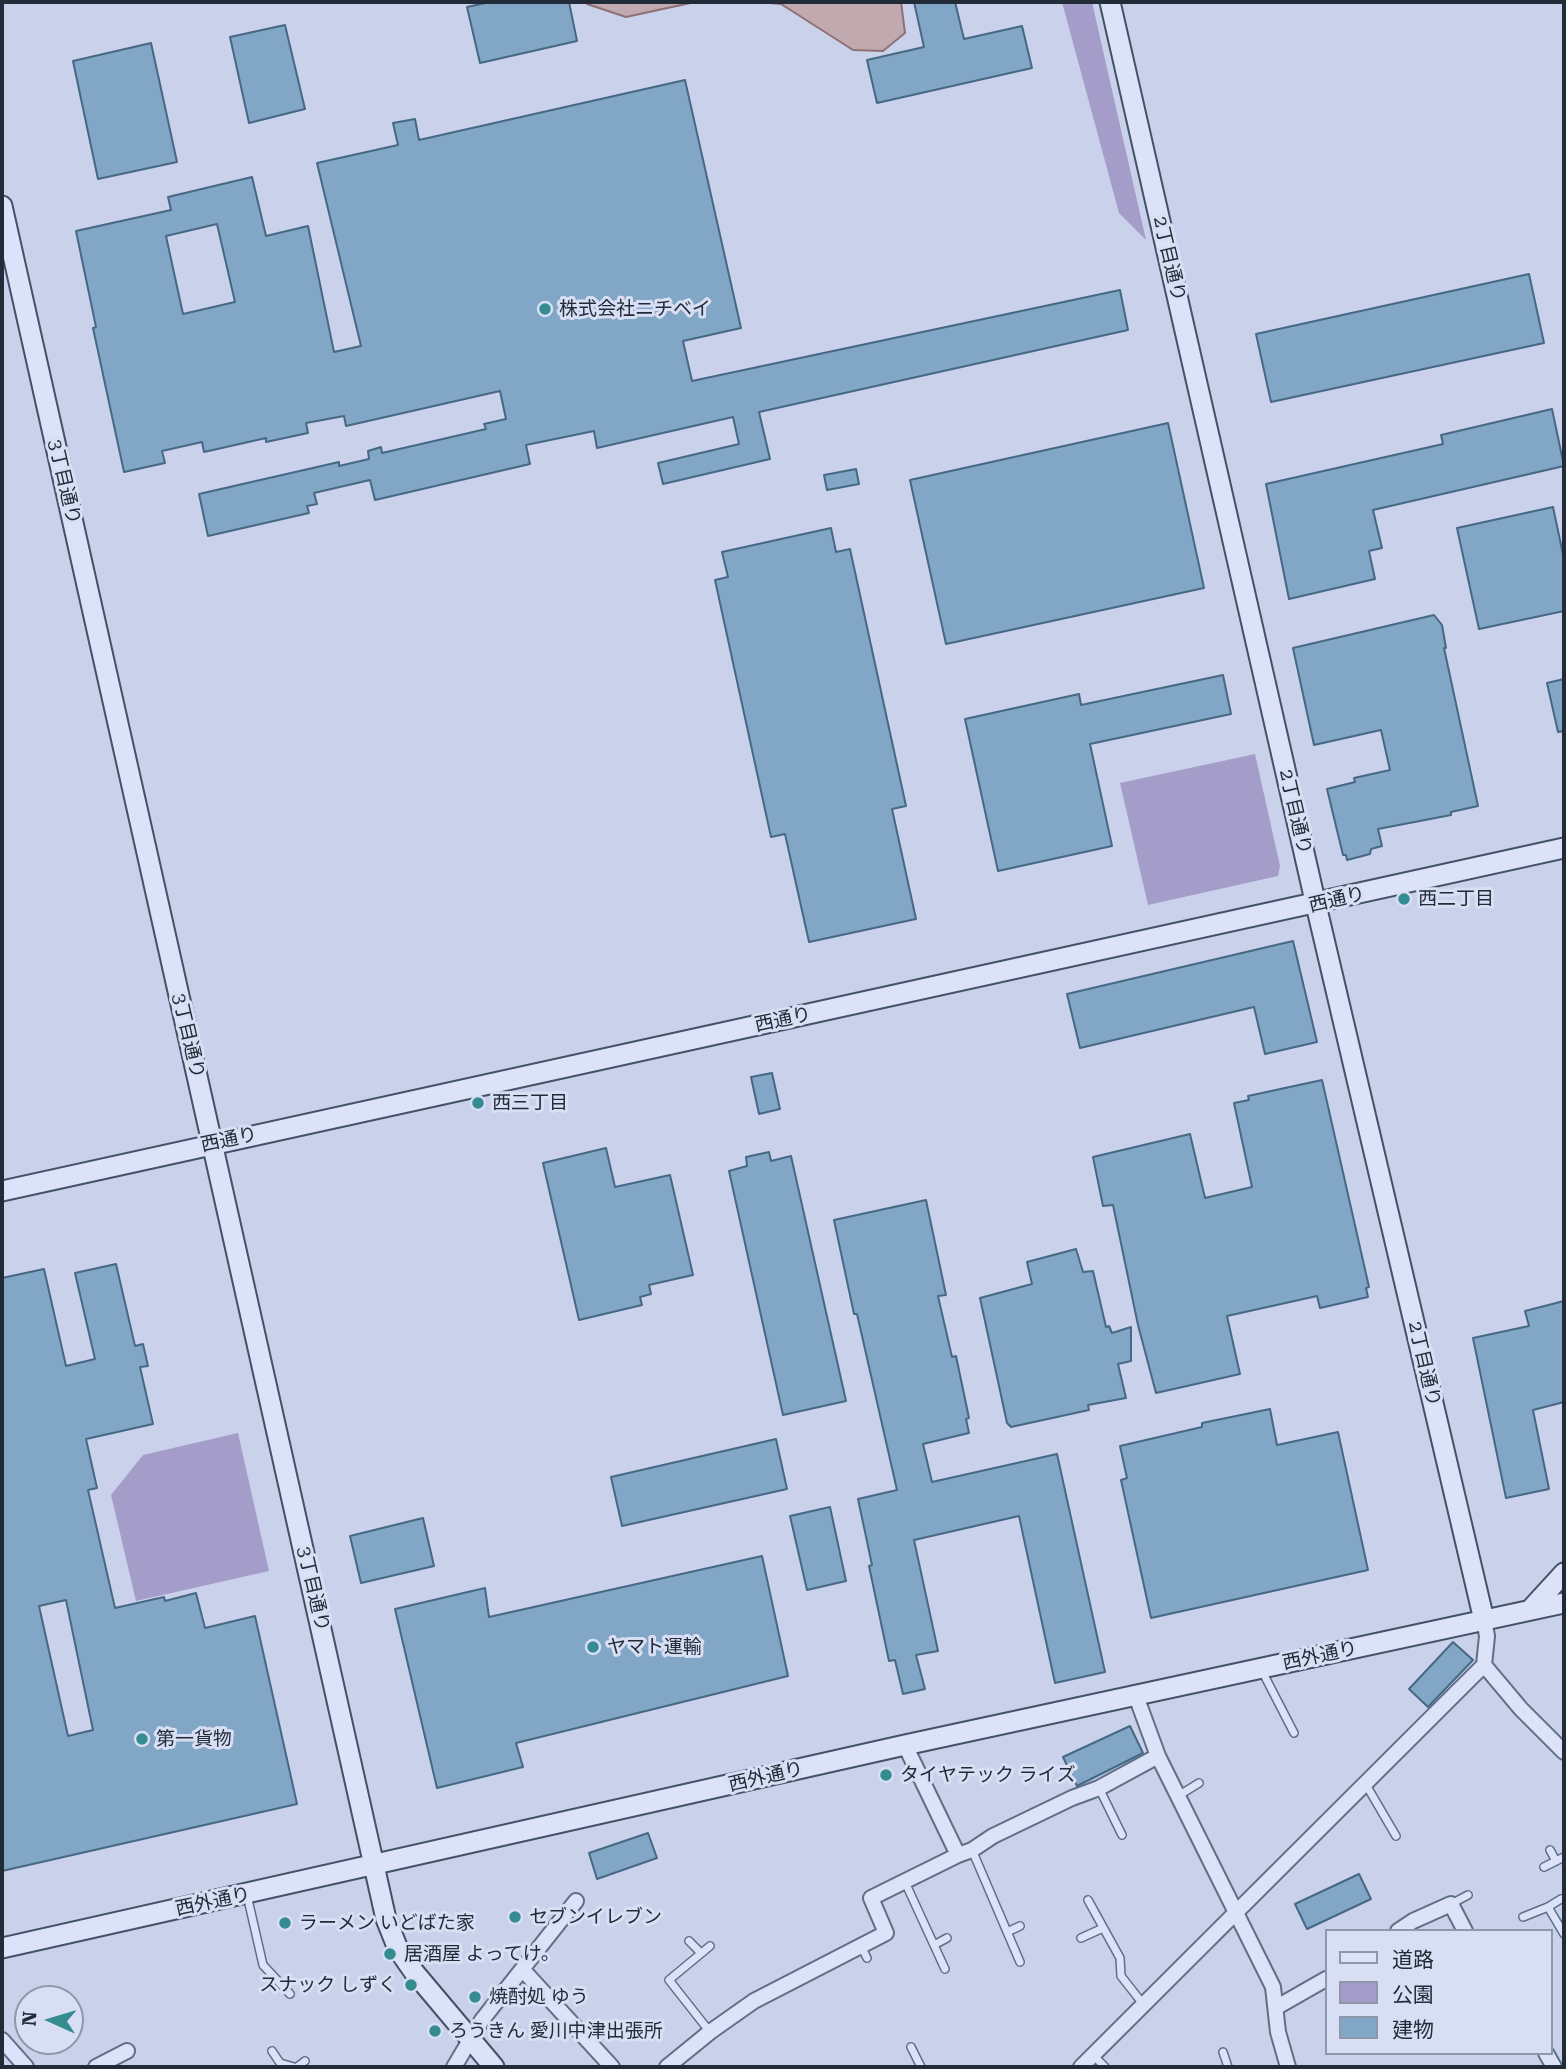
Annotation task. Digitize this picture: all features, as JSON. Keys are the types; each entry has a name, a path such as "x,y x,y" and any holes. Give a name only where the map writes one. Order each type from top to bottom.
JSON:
{"street":[{"name":"2丁目通り","path":"1110,2 1316,905 1484,1620"},
{"name":"3丁目通り","path":"2,206 386,1919 398,1949 494,2067"},
{"name":"西通り","path":"2,1191 212,1143 1316,905 1564,848"},
{"path":"1531,1609 1564,1573"},
{"name":"西外通り","path":"2,1948 905,1745 1564,1602"},
{"path":"1081,2067 1484,1665 1487,1636 1484,1620"},
{"path":"1484,1665 1521,1709 1564,1752"},
{"path":"1136,1696 1158,1756 1273,1987 1278,2032 1288,2067"},
{"path":"905,1745 965,1852"},
{"path":"667,2067 754,2001 864,1952 886,1933 871,1898 993,1836 1099,1788 1158,1756"},
{"path":"454,2067 481,2020 576,1901"},
{"path":"1401,1929 1451,1903 1464,1929"},
{"path":"523,1970 612,2067"},
{"path":"1277,2007 1324,1980"},
{"path":"2,2040 26,2067"},
{"path":"102,2066 127,2051"}],"lane":[{"path":"1261,1669 1294,1733"},
{"path":"1178,1796 1199,1783"},
{"path":"1365,1783 1396,1836"},
{"path":"1099,1788 1122,1835"},
{"path":"1550,1850 1556,1861"},
{"path":"965,1852 1020,1962"},
{"path":"1544,1867 1564,1857"},
{"path":"905,1882 945,1969"},
{"path":"247,1894 263,1965 290,1994"},
{"path":"1451,1903 1468,1895"},
{"path":"1523,1917 1561,1899"},
{"path":"1088,1900 1120,1958 1121,1976 1143,2004"},
{"path":"1548,1907 1564,1934"},
{"path":"1007,1932 1020,1926"},
{"path":"1081,1938 1103,1927"},
{"path":"934,1945 947,1938"},
{"path":"689,1941 701,1953"},
{"path":"710,1946 669,1980 710,2032"},
{"path":"911,2047 921,2067"},
{"path":"272,2050 281,2063 296,2067 305,2061"},
{"path":"1223,2052 1228,2067"},
{"path":"1093,2055 1105,2067"}],"green space":[{"path":"1062,2 1092,2 1146,240 1119,213"},
{"path":"1255,754 1280,866 1278,876 1148,905 1120,783"},
{"path":"238,1433 269,1571 136,1601 111,1495 143,1455"}],"shaded area":[{"path":"587,2 695,2 626,17"},
{"path":"760,2 901,2 905,33 883,51 853,50 781,4"}],"building":[{"path":"490,2 569,2 577,41 480,63 467,7"},
{"path":"914,2 955,2 964,39 1022,26 1032,68 877,103 867,60 924,47"},
{"path":"285,25 305,109 249,123 230,37"},
{"path":"151,43 177,162 98,179 73,61"},
{"name":"株式会社ニチベイ","path":"685,80 741,328 683,341 692,381 1120,290 1128,330 759,412 770,459 663,484 658,463 739,444 733,417 597,448 594,431 526,445 530,464 375,500 370,480 314,493 317,504 307,506 309,513 208,536 199,494 339,462 339,466 369,459 368,451 381,447 382,453 486,429 484,424 506,419 500,391 346,426 344,416 306,423 308,433 266,442 266,438 204,452 202,442 162,451 165,463 124,472 93,328 96,327 76,231 171,210 168,197 252,177 266,236 308,226 334,352 361,346 317,163 398,145 393,123 415,119 419,140","holes":["217,224 235,302 183,314 166,236"]},
{"path":"1529,274 1544,343 1271,402 1256,334"},
{"path":"1552,409 1564,466 1373,510 1382,548 1369,551 1375,579 1289,599 1266,484 1443,444 1441,435"},
{"path":"1168,423 1204,588 946,644 910,480"},
{"path":"856,469 859,484 827,490 824,475"},
{"path":"1553,507 1564,559 1564,611 1479,629 1457,528"},
{"path":"831,528 836,552 850,549 906,806 892,809 916,919 809,942 785,834 771,837 715,580 728,577 722,552"},
{"path":"1434,615 1442,625 1444,648 1478,806 1451,812 1451,815 1378,829 1382,846 1371,849 1370,854 1347,860 1346,855 1343,855 1327,789 1355,782 1354,778 1390,770 1381,730 1314,745 1293,648"},
{"path":"1223,675 1231,714 1090,744 1112,846 998,871 965,719 1079,694 1081,705"},
{"path":"1564,679 1564,731 1558,732 1547,683"},
{"path":"1293,941 1317,1042 1265,1054 1254,1007 1080,1048 1067,994"},
{"path":"772,1073 780,1109 759,1114 751,1077"},
{"path":"1322,1080 1369,1287 1366,1288 1368,1297 1320,1308 1317,1296 1227,1316 1240,1374 1156,1393 1138,1325 1113,1205 1103,1206 1093,1157 1190,1134 1205,1198 1252,1187 1234,1103 1249,1100 1248,1096"},
{"path":"606,1148 615,1187 670,1175 693,1275 649,1285 651,1294 640,1297 642,1305 579,1320 543,1163"},
{"path":"769,1152 771,1161 791,1156 846,1401 783,1415 729,1171 747,1166 746,1157"},
{"path":"926,1200 946,1295 938,1296 952,1357 956,1356 969,1418 966,1419 969,1433 923,1444 932,1482 1057,1454 1105,1672 1055,1683 1019,1516 914,1540 938,1651 916,1655 925,1689 903,1694 895,1660 889,1661 858,1499 897,1490 834,1220"},
{"path":"1076,1249 1083,1272 1093,1271 1106,1327 1109,1326 1112,1333 1131,1327 1131,1361 1118,1364 1126,1398 1088,1405 1089,1410 1011,1427 1007,1423 980,1298 1032,1284 1027,1262"},
{"path":"116,1264 135,1346 143,1344 148,1366 140,1367 153,1424 86,1439 97,1488 88,1490 115,1608 164,1597 165,1601 196,1593 205,1628 255,1616 297,1804 2,1871 2,1278 44,1269 66,1366 95,1359 75,1273","holes":["66,1600 93,1730 68,1736 39,1606"]},
{"path":"1564,1301 1564,1402 1533,1410 1549,1489 1506,1498 1473,1338 1529,1326 1525,1311"},
{"path":"1270,1409 1277,1445 1338,1432 1368,1570 1151,1618 1121,1480 1127,1478 1120,1446 1202,1427 1202,1423"},
{"path":"776,1439 787,1489 622,1526 611,1477"},
{"path":"830,1507 846,1581 807,1590 790,1516"},
{"path":"423,1518 434,1566 361,1583 350,1536"},
{"name":"ヤマト運輸","path":"762,1556 788,1676 516,1743 523,1767 437,1788 395,1609 485,1588 489,1617"},
{"path":"1453,1642 1473,1660 1428,1707 1409,1689"},
{"path":"1130,1726 1143,1753 1077,1786 1063,1757"},
{"path":"648,1833 657,1858 597,1879 589,1853"},
{"path":"1359,1874 1371,1899 1307,1929 1295,1904"}],"place":[{"name":"株式会社ニチベイ","path":"545,309"},
{"name":"西二丁目","path":"1404,899"},
{"name":"西三丁目","path":"478,1103"},
{"name":"ヤマト運輸","path":"593,1647"},
{"name":"第一貨物","path":"142,1739"},
{"name":"タイヤテック ライズ","path":"886,1775"},
{"name":"セブンイレブン","path":"515,1917"},
{"name":"ラーメン いどばた家","path":"285,1923"},
{"name":"居酒屋 よってけ。","path":"390,1954"},
{"name":"スナック しずく","path":"411,1985"},
{"name":"焼酎処 ゆう","path":"475,1997"},
{"name":"ろうきん 愛川中津出張所","path":"435,2031"}]}
